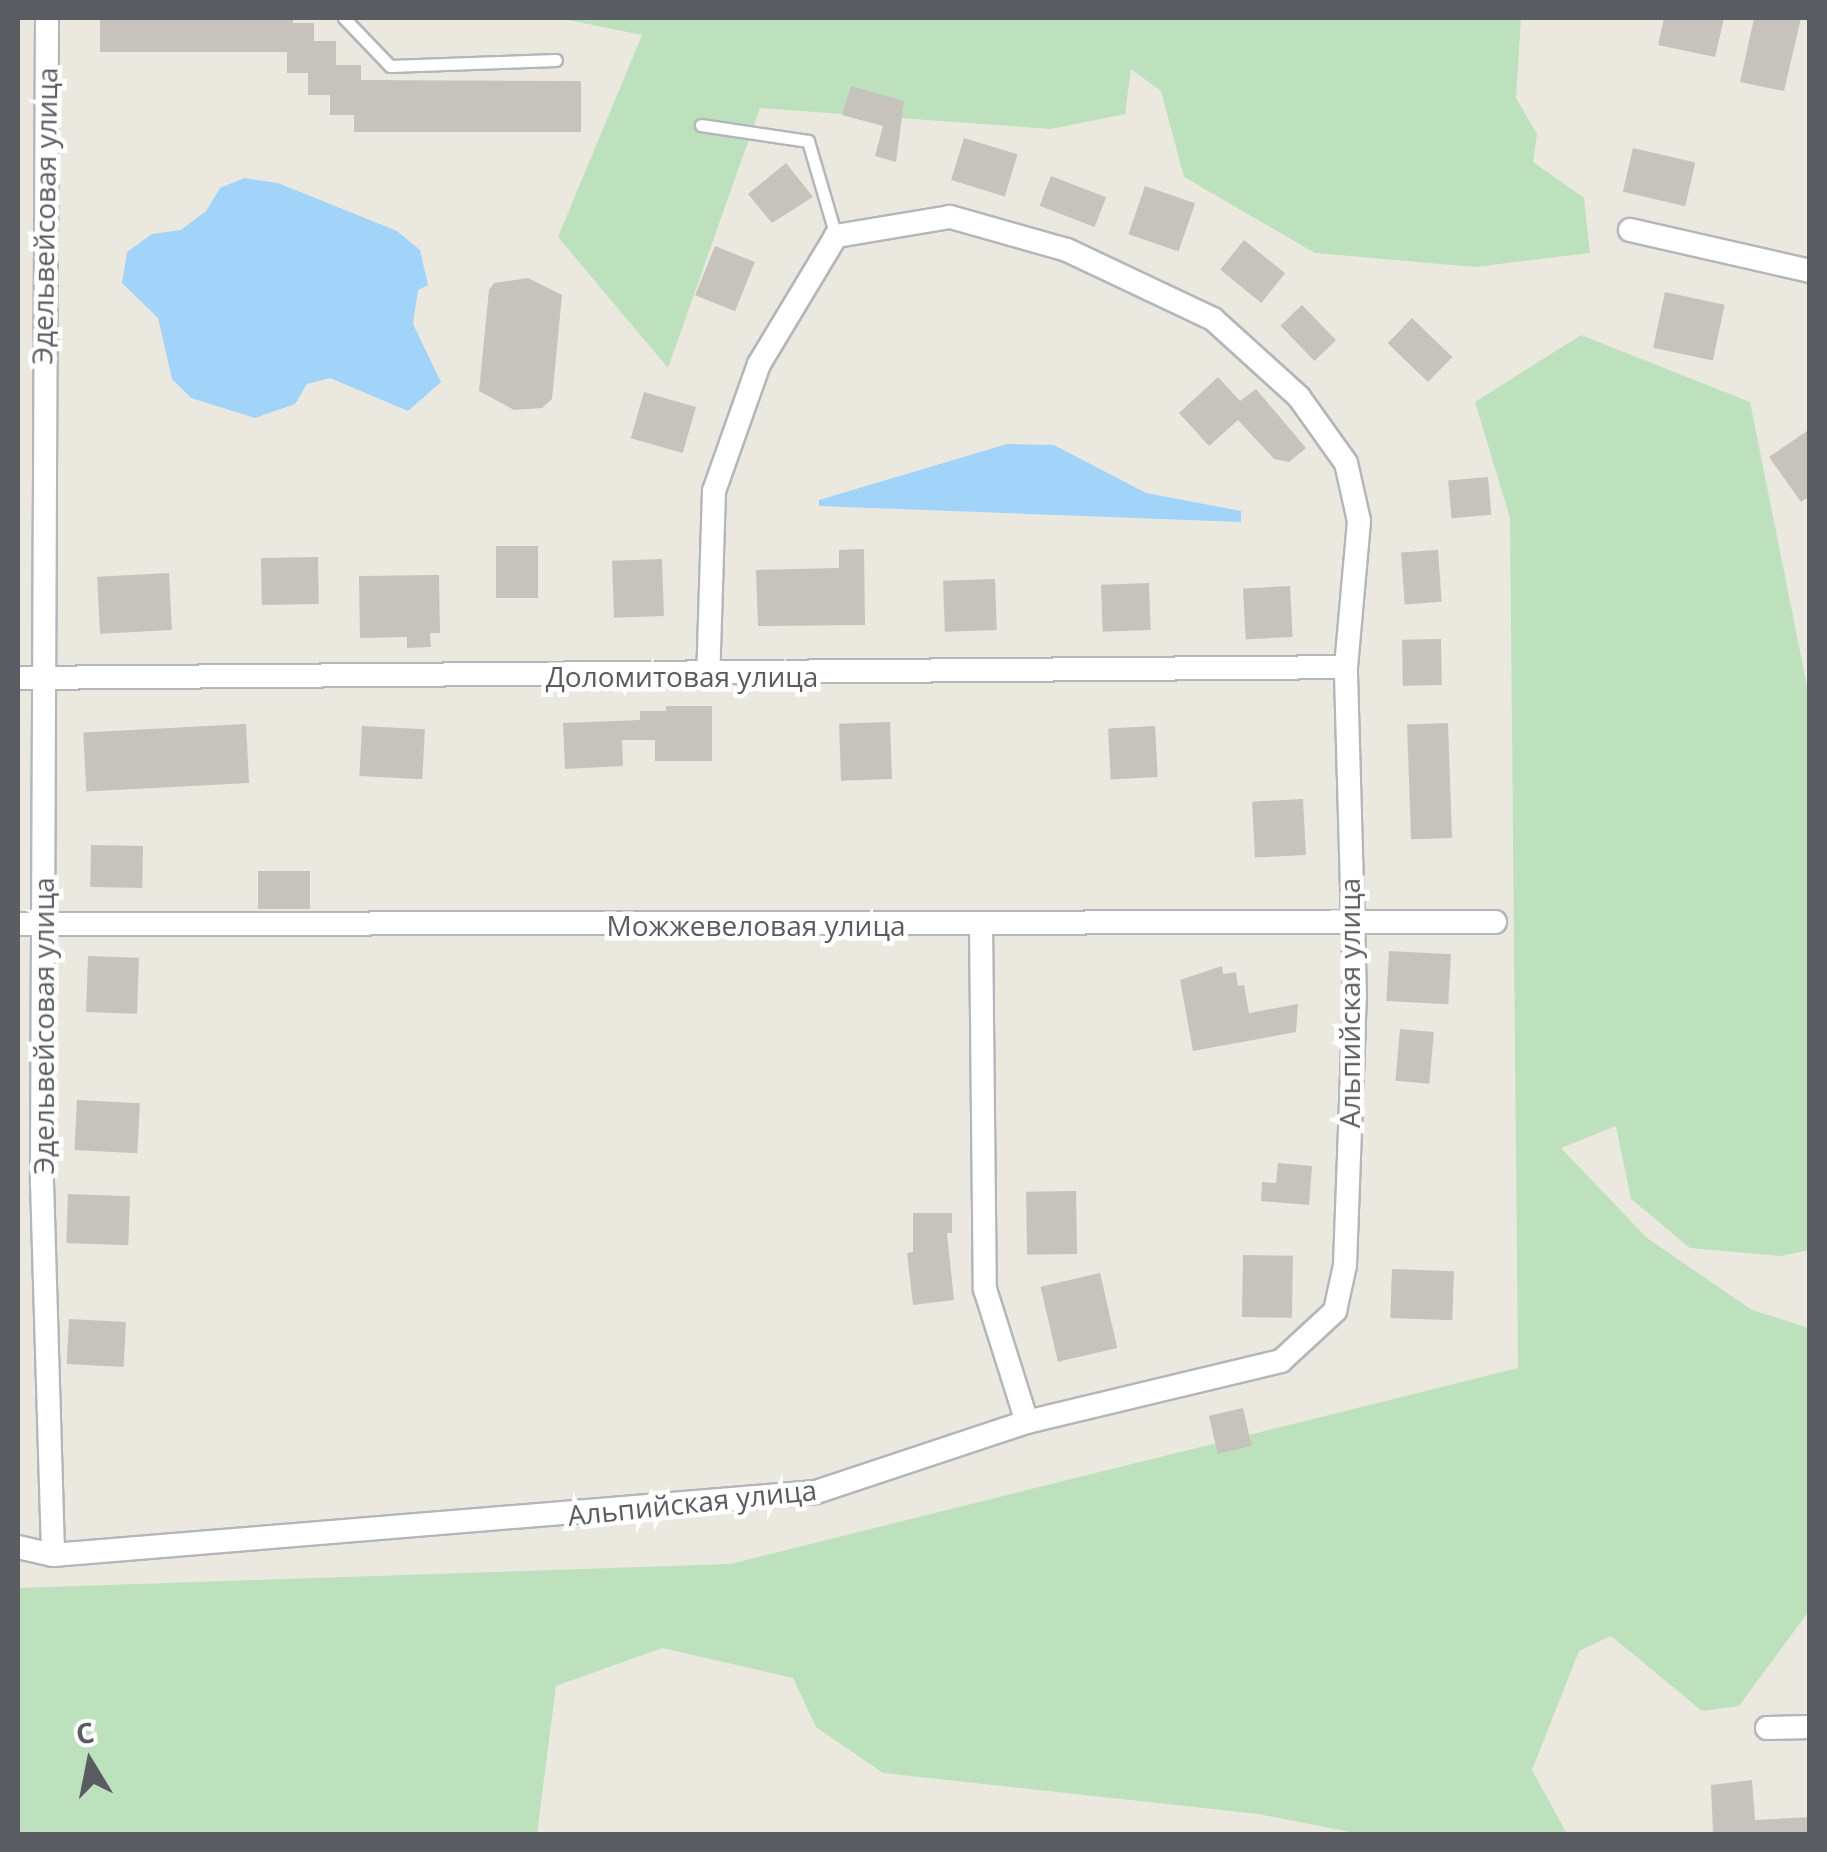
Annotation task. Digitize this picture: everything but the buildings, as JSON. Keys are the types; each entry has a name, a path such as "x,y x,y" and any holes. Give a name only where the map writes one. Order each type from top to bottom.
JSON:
{"street":[{"name":"Эдельвейсовая улица","path":"46,18 42,1182 53,1555"},
{"name":"Альпийская улица","path":"18,1547 53,1555 816,1492 1027,1422 1281,1361 1335,1311 1345,1266 1355,996 1346,667 1359,520 1346,463 1298,397 1213,319 1067,250 950,218 836,236"},
{"path":"1630,230 1810,271"},
{"path":"708,676 714,490 759,364 836,236"},
{"path":"18,357 42,356"},
{"name":"Доломитовая улица","path":"18,678 708,676 1346,667"},
{"name":"Можжевеловая улица","path":"18,924 1495,922"},
{"path":"981,924 985,1289 1027,1422"},
{"path":"18,1182 42,1182"},
{"path":"1768,1728 1810,1727"}],"lane":[{"path":"344,18 390,66 556,60"},
{"path":"702,126 808,141 836,236"}],"green space":[{"path":"558,18 1521,18 1516,98 1537,134 1533,162 1584,198 1590,253 1475,267 1315,253 1184,177 1161,91 1131,69 1125,114 1051,129 760,108 668,368 558,237 642,35"},
{"path":"1581,335 1750,402 1809,696 1809,1250 1781,1256 1690,1248 1631,1199 1616,1126 1561,1148 1647,1238 1752,1310 1809,1328 1809,1611 1739,1706 1702,1711 1611,1636 1579,1651 1532,1770 1567,1834 1360,1834 1258,1814 883,1773 816,1727 793,1678 662,1648 556,1686 537,1834 18,1834 18,1588 730,1564 1518,1368 1510,518 1475,402"}],"water":[{"path":"244,178 278,183 397,231 420,250 428,285 418,290 413,324 441,382 408,411 330,378 307,384 295,404 255,418 191,398 172,379 158,318 122,283 127,252 152,234 181,230 206,211 220,188"},
{"path":"1007,444 1054,445 1146,493 1241,511 1241,522 819,506 819,500"}]}
